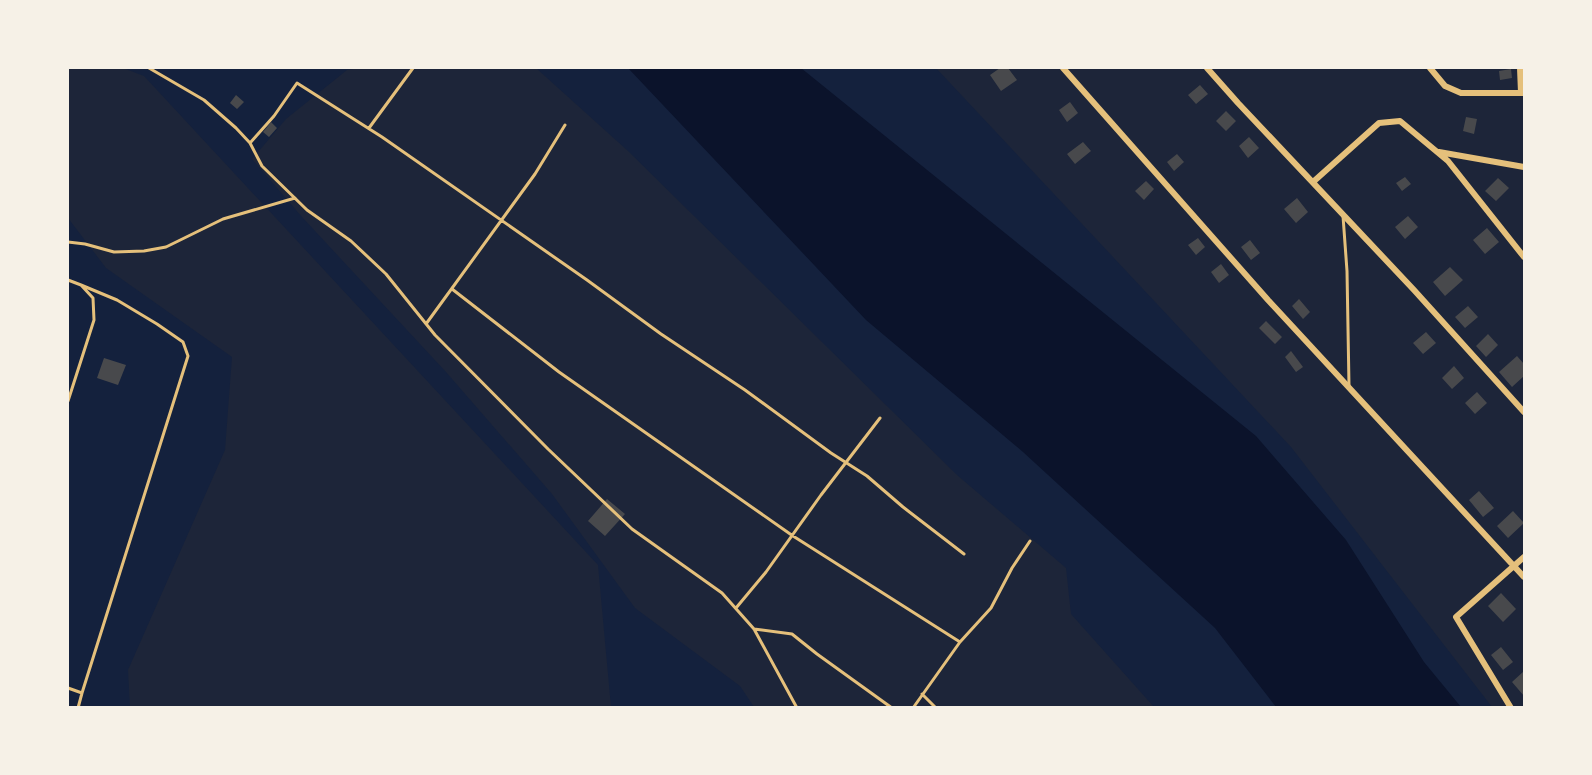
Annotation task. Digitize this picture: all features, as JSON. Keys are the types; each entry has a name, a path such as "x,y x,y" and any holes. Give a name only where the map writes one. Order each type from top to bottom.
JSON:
{"street":[{"path":"1063,68 1268,300 1524,577"},
{"path":"1207,68 1524,412"},
{"path":"1430,68 1445,86 1461,93 1523,93 1520,68"},
{"path":"1312,182 1379,123 1400,121 1448,161 1524,257"},
{"path":"1435,151 1524,167"},
{"path":"1511,708 1456,617 1524,556"}],"lane":[{"path":"149,68 204,100 236,128 250,143 262,165 307,210 351,241 386,274 426,324 548,449 632,529 722,593 754,629 797,708"},
{"path":"369,128 413,68"},
{"path":"250,143 274,116 297,83 369,128 867,476 964,554"},
{"path":"426,324 535,174 565,125"},
{"path":"68,242 114,252 166,247 222,219 295,198"},
{"path":"1342,214 1347,271 1349,388"},
{"path":"68,280 117,300 157,324 183,342 188,356 78,708"},
{"path":"68,401 94,320 93,298 81,285"},
{"path":"452,289 559,372 793,536 960,642"},
{"path":"736,608 793,536 880,418"},
{"path":"913,708 960,642 991,608 1012,568 1030,541"},
{"path":"754,629 792,634 892,708"},
{"path":"68,688 82,693"},
{"path":"922,694 936,708"}],"shaded area":[{"path":"68,68 123,68 144,76 598,565 611,707 130,707 128,670 225,450 232,357 106,268 68,218"},
{"path":"359,68 536,68 628,151 957,475 1066,568 1071,614 1154,707 754,707 740,686 635,608 552,494 446,372 302,217 252,159 286,119 347,70"},
{"path":"628,68 801,68 1256,436 1346,540 1424,662 1461,707 1276,707 1215,628 1023,452 866,320"},
{"path":"936,68 1524,68 1524,707 1492,707 1291,447"}],"building":[{"path":"1000,68 1008,68 1017,80 1001,91 990,75"},
{"path":"1511,69 1512,78 1500,80 1499,71"},
{"path":"1200,85 1208,94 1196,104 1188,95"},
{"path":"236,95 244,102 237,109 230,103"},
{"path":"1070,102 1078,113 1067,122 1059,110"},
{"path":"1226,111 1236,121 1226,131 1216,121"},
{"path":"1466,117 1477,119 1474,134 1463,131"},
{"path":"271,122 277,128 269,137 263,132"},
{"path":"1249,137 1259,148 1248,158 1239,146"},
{"path":"1083,142 1091,151 1075,164 1067,154"},
{"path":"1177,154 1184,162 1174,171 1167,162"},
{"path":"1405,177 1411,184 1402,191 1396,183"},
{"path":"1498,178 1509,188 1496,201 1485,191"},
{"path":"1146,181 1154,189 1144,200 1135,191"},
{"path":"1297,198 1308,212 1296,223 1284,209"},
{"path":"1408,216 1418,227 1405,239 1395,227"},
{"path":"1487,228 1499,242 1485,254 1473,240"},
{"path":"1198,238 1205,247 1196,255 1188,245"},
{"path":"1250,240 1260,253 1251,260 1241,247"},
{"path":"1221,264 1229,275 1219,283 1211,272"},
{"path":"1450,267 1463,280 1445,296 1433,282"},
{"path":"1299,299 1310,312 1303,319 1292,306"},
{"path":"1468,306 1478,317 1465,328 1455,317"},
{"path":"1266,321 1282,337 1275,344 1259,328"},
{"path":"1426,332 1436,343 1423,354 1413,343"},
{"path":"1488,334 1498,345 1486,357 1476,346"},
{"path":"1291,351 1303,367 1296,372 1285,357"},
{"path":"1517,356 1524,364 1524,376 1512,387 1499,372"},
{"path":"104,358 126,365 118,385 97,378"},
{"path":"1454,366 1464,378 1452,389 1442,378"},
{"path":"1477,392 1487,403 1475,414 1465,403"},
{"path":"1479,491 1494,508 1483,517 1469,500"},
{"path":"607,499 625,514 605,536 588,521"},
{"path":"1513,511 1524,523 1508,538 1497,526"},
{"path":"1501,593 1516,609 1503,622 1488,606"},
{"path":"1501,647 1513,662 1503,670 1491,655"},
{"path":"1524,671 1524,696 1512,682"}]}
